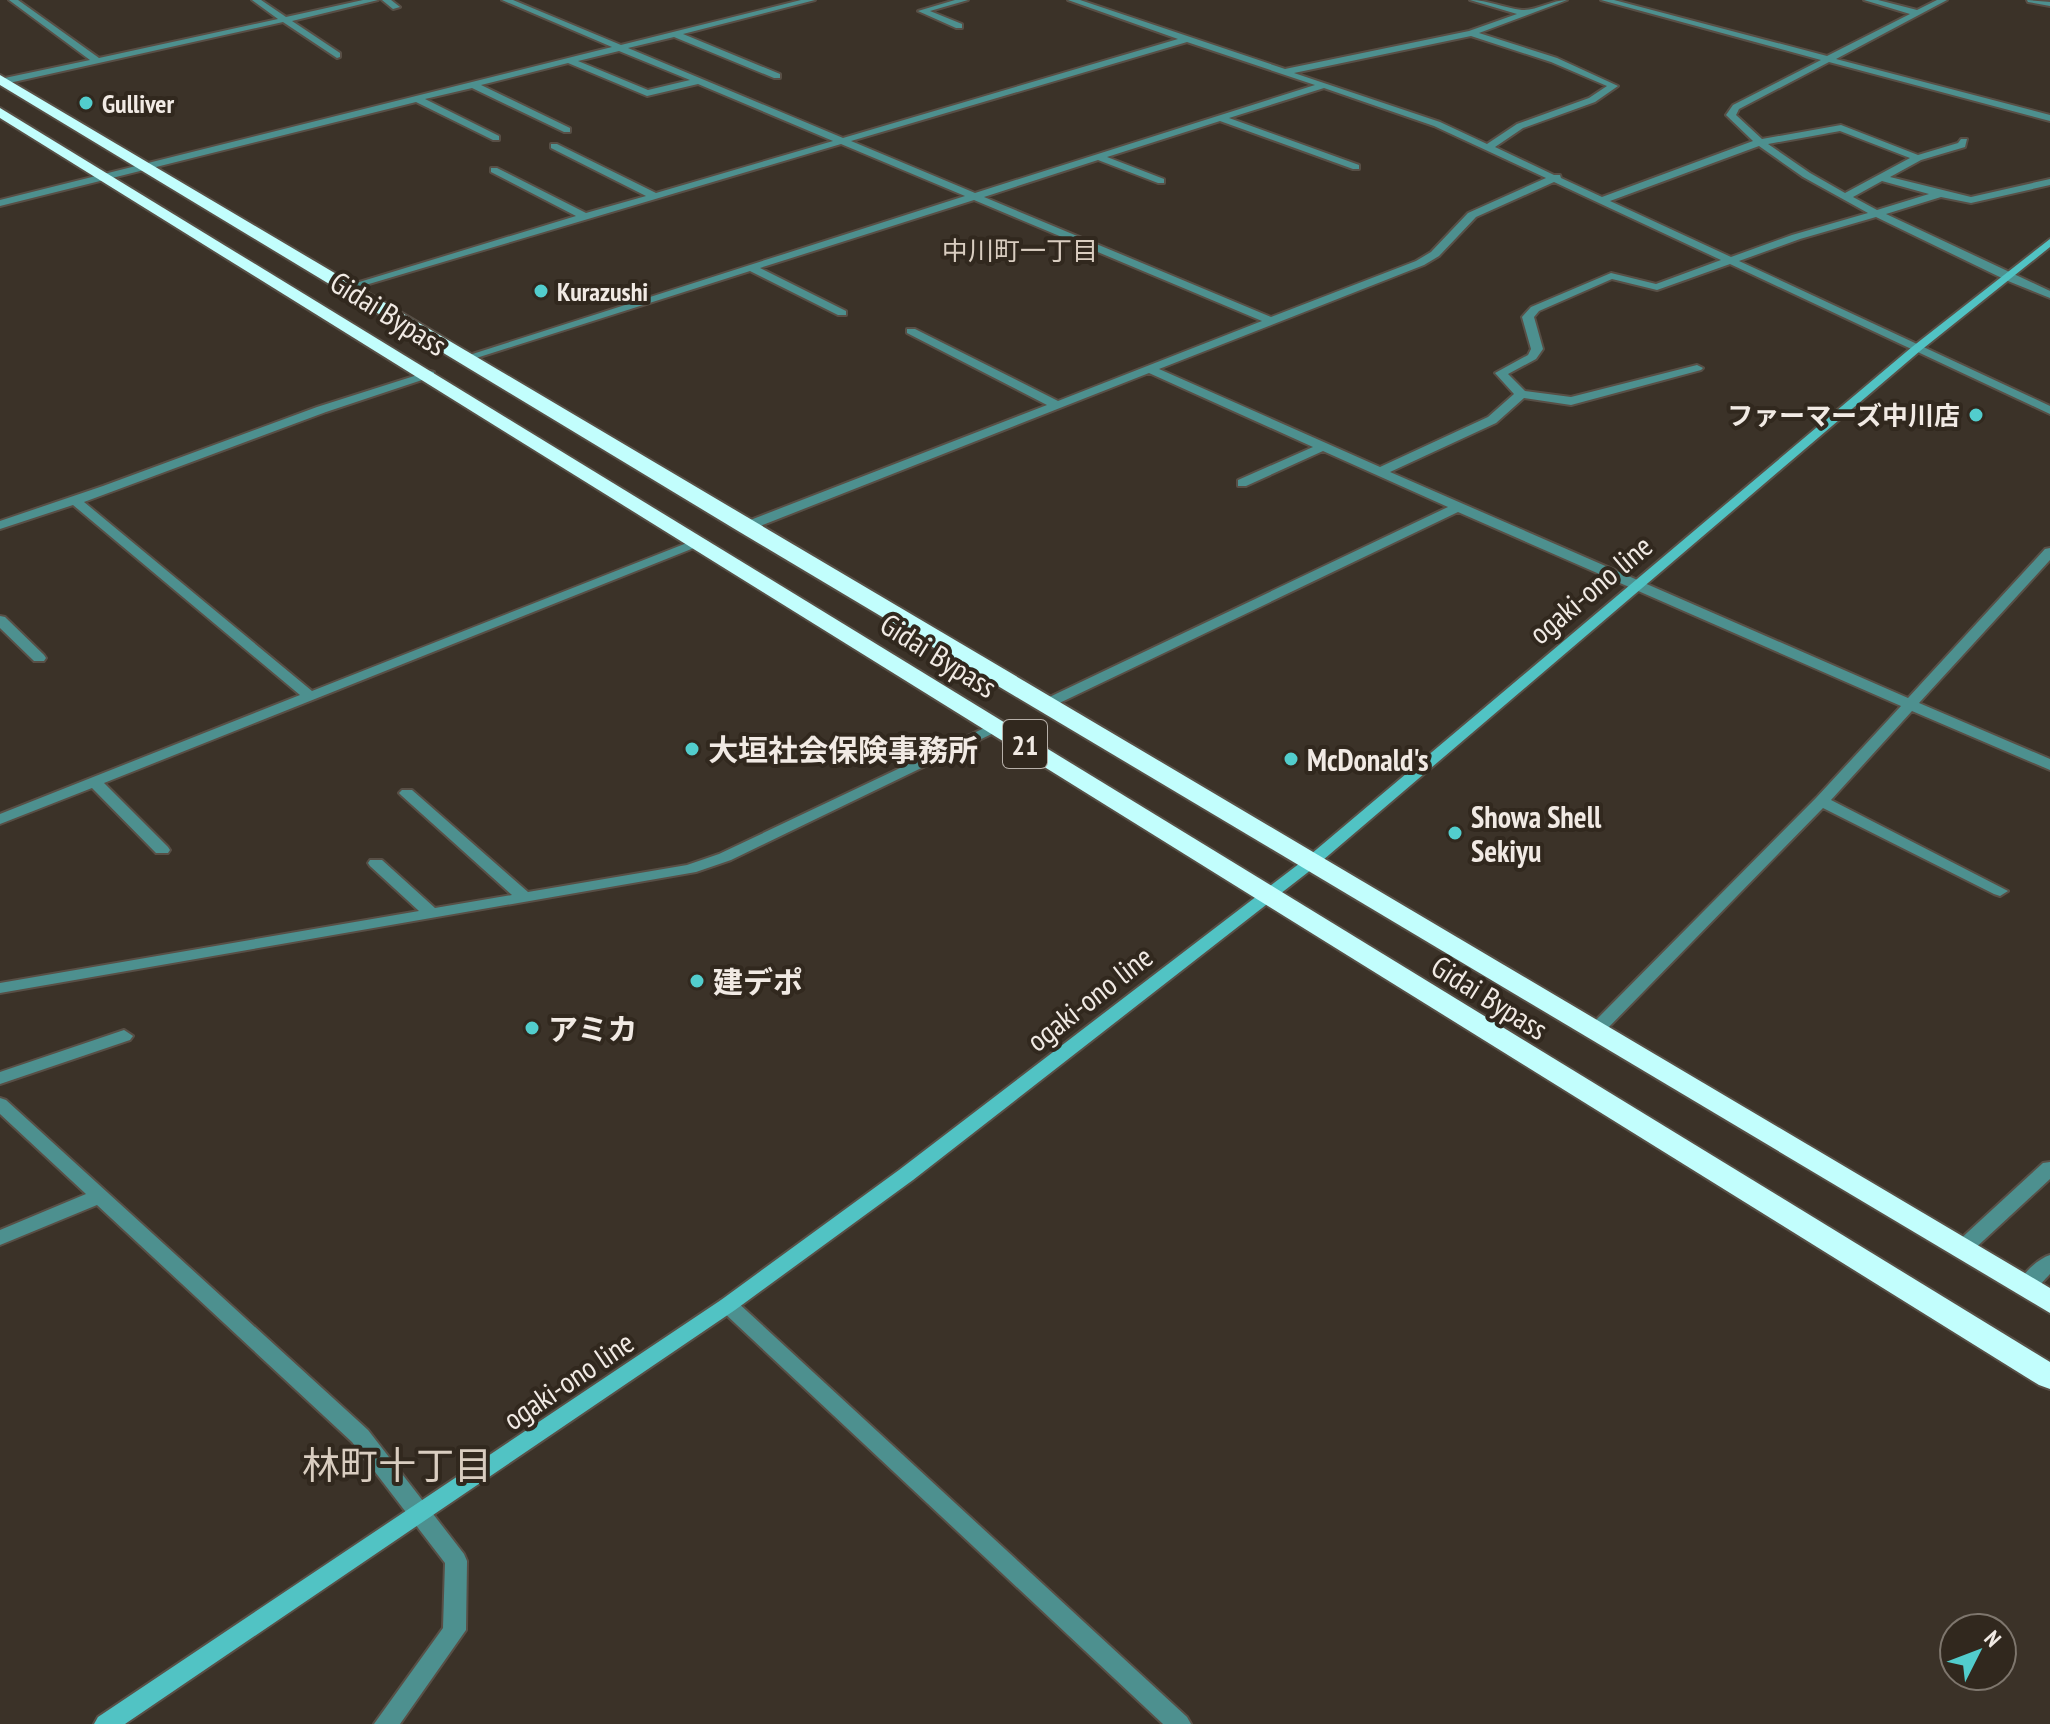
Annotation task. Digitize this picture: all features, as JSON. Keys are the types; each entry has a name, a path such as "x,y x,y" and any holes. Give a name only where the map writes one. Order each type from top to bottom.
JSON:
{"highway":[{"name":"Gidai Bypass","path":"1,81 148,166 1044,705 1597,1029 2050,1302"},
{"name":"Gidai Bypass","path":"0,112 430,374 2050,1377"}],"main road":[{"name":"ogaki-ono line","path":"106,1724 728,1305 906,1175 1310,863 1916,349 2050,242"}],"street":[{"path":"13,0 98,61"},
{"path":"256,0 337,55"},
{"path":"386,0 396,7"},
{"path":"506,0 1271,321"},
{"path":"0,203 811,0"},
{"path":"959,26 922,11 964,0"},
{"path":"1072,0 1437,124 1557,177 2050,410"},
{"path":"1474,0 1524,13"},
{"path":"1283,72 1471,33 1563,0"},
{"path":"1605,0 2050,118"},
{"path":"1868,0 1918,13"},
{"path":"1943,0 1736,107 1731,115 1757,143 1799,172 2006,279 2050,295"},
{"path":"2031,0 2050,4"},
{"path":"1,81 367,1"},
{"path":"1471,33 1554,60 1614,86 1592,100 1520,126 1489,147"},
{"path":"675,34 777,76"},
{"path":"348,287 1187,39"},
{"path":"570,61 647,93 698,81"},
{"path":"474,85 567,130"},
{"path":"466,358 1322,86"},
{"path":"418,99 496,138"},
{"path":"1219,118 1356,167"},
{"path":"1604,200 1757,143 1841,128 1918,158"},
{"path":"1846,197 1856,195 1918,158 1962,145 1964,141"},
{"path":"554,146 655,196"},
{"path":"1098,157 1161,181"},
{"path":"494,170 585,217"},
{"path":"745,527 1420,263 1435,254 1472,215 1557,177"},
{"path":"1881,178 1971,200 2050,182"},
{"path":"1697,368 1571,401 1521,394 1501,373 1532,357 1537,349 1528,317 1535,309 1611,276 1657,287 1874,213 1941,194"},
{"path":"750,267 842,313"},
{"path":"911,331 1059,406"},
{"path":"1151,370 1636,586 2050,765"},
{"path":"3,521 77,502 375,390 430,374"},
{"path":"1380,472 1492,420 1521,394"},
{"path":"1242,483 1323,447"},
{"path":"77,502 311,697"},
{"path":"1044,705 1458,507"},
{"path":"0,819 702,542"},
{"path":"1597,1029 1821,801 1907,703 2050,552"},
{"path":"0,620 39,658"},
{"path":"0,988 690,869 725,857 997,726"},
{"path":"94,782 162,850"},
{"path":"407,793 524,897"},
{"path":"1821,801 2000,891"},
{"path":"376,863 431,913"},
{"path":"0,1078 124,1036"},
{"path":"0,1104 360,1436 456,1561 454,1630 386,1724"},
{"path":"1963,1248 2050,1168"},
{"path":"0,1238 100,1196"},
{"path":"2025,1287 2050,1262"},
{"path":"728,1305 1179,1724"}],"place":[{"name":"Gulliver","path":"86,103"},
{"name":"Kurazushi","path":"541,291"},
{"name":"ファーマーズ中川店","path":"1976,415"},
{"name":"大垣社会保険事務所","path":"692,749"},
{"name":"McDonald's","path":"1291,759"},
{"name":"Showa Shell Sekiyu","path":"1455,833"},
{"name":"建デポ","path":"697,981"},
{"name":"アミカ","path":"532,1028"}],"district":[{"name":"中川町一丁目","path":"1020,250"},
{"name":"林町十丁目","path":"397,1464"}]}
